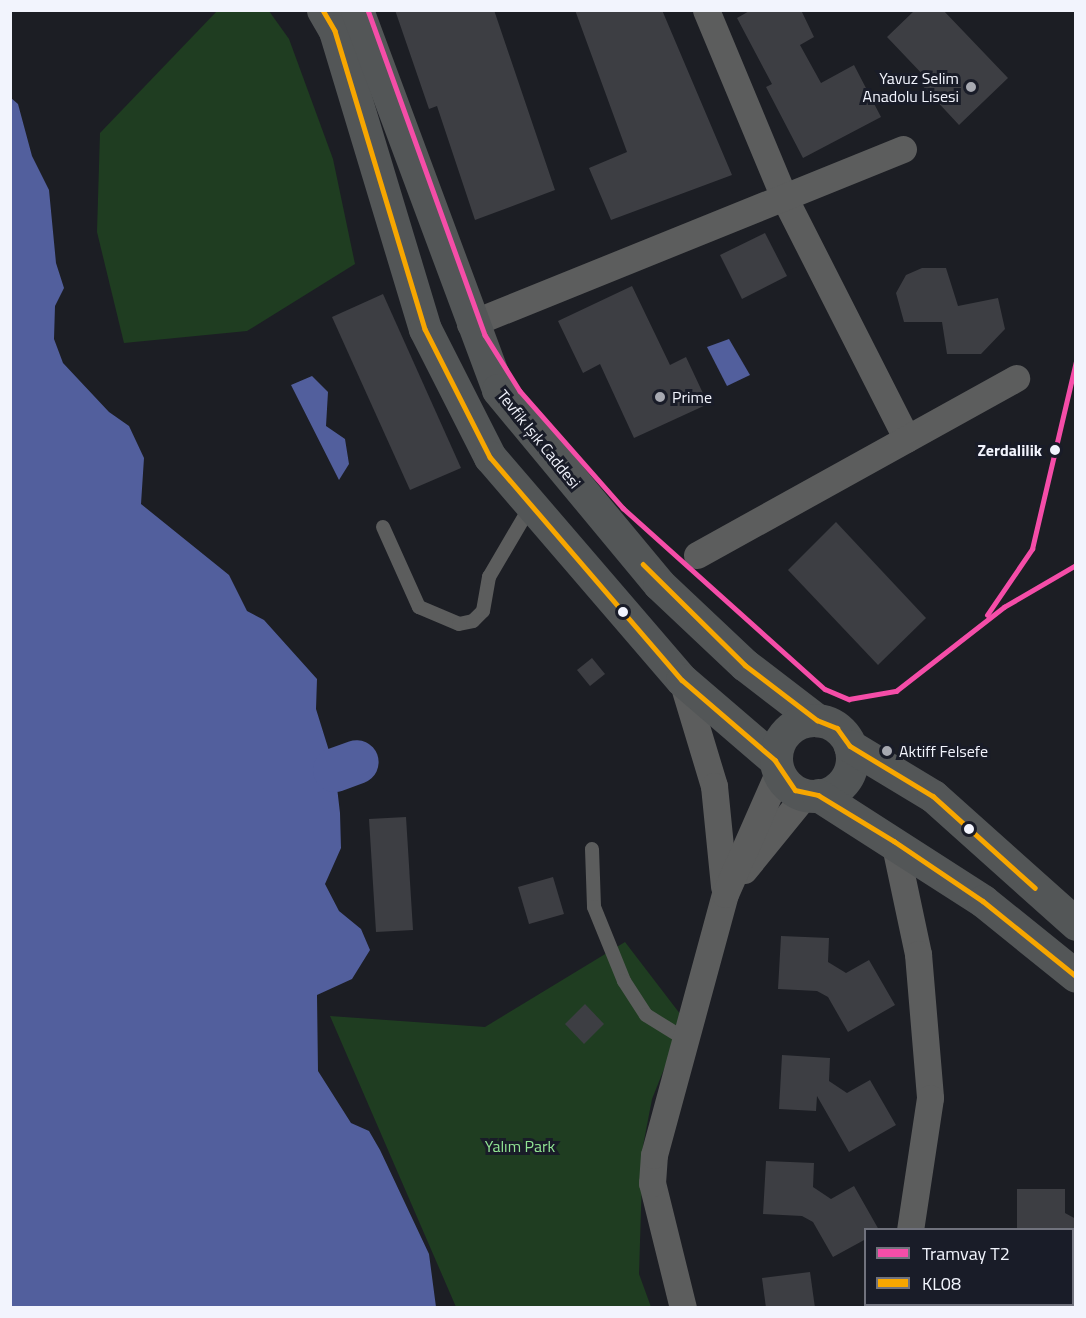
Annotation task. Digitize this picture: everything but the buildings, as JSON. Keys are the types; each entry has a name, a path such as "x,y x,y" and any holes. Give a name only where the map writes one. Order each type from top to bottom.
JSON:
{"street":[{"path":"323,10 335,31 425,330 490,457 530,507 682,680 777,765 812,795 894,841 983,901 1076,976"},
{"name":"Tevfik Işık Caddesi","path":"357,10 470,324 498,390 659,584 745,665 817,720"},
{"path":"706,10 784,197 906,440"},
{"path":"470,324 903,149"},
{"path":"698,555 1016,378"},
{"path":"682,680 714,786 724,894"},
{"path":"682,1308 652,1183 654,1155 688,1041 724,894 777,765 787,731 817,720 837,728 850,746 933,796 1076,924"},
{"path":"724,894 812,795 846,778 850,746"},
{"path":"894,841 918,954 930,1098 910,1228"}],"lane":[{"path":"383,527 419,607 459,624 473,621 483,611 489,577 530,507"},
{"path":"592,849 594,907 624,981 646,1015 688,1041"}],"green space":[{"path":"218,10 269,11 289,39 333,159 355,264 247,331 124,343 97,232 100,133"},
{"name":"Yalım Park","path":"625,942 684,1019 652,1099 643,1146 639,1274 651,1307 456,1307 330,1016 485,1027"}],"water":[{"path":"11,98 18,104 32,156 49,190 56,263 64,288 55,306 54,339 63,363 109,412 129,426 144,458 141,504 229,575 247,611 264,620 317,679 316,709 335,770 340,813 341,848 325,884 339,911 361,929 370,950 352,979 317,995 318,1071 351,1123 369,1131 380,1150 429,1254 436,1307 11,1307"},
{"path":"729,339 750,375 727,386 707,347"},
{"path":"312,376 328,392 326,426 345,439 349,464 339,480 291,385"}],"waterway":[{"path":"335,770 357,762"}],"tram line":[{"name":"T2","path":"368,10 485,335 520,391 623,508 825,689 849,699 896,691 1004,607 1076,565"},
{"name":"T2","path":"987,615 1032,549 1076,361"}],"transit line":[{"name":"KL08","path":"323,10 335,31 425,329 490,457 682,680 775,760 795,790 818,795 894,841 983,901 1076,976"},
{"name":"KL08","path":"643,564 745,665 817,720 837,728 850,746 933,796 1035,888"}],"place":[{"name":"Yavuz Selim Anadolu Lisesi","path":"971,87"},
{"name":"Prime","path":"660,397"},
{"name":"Zerdalilik","path":"1055,450"},
{"name":"Aktiff Felsefe","path":"887,751"}]}
